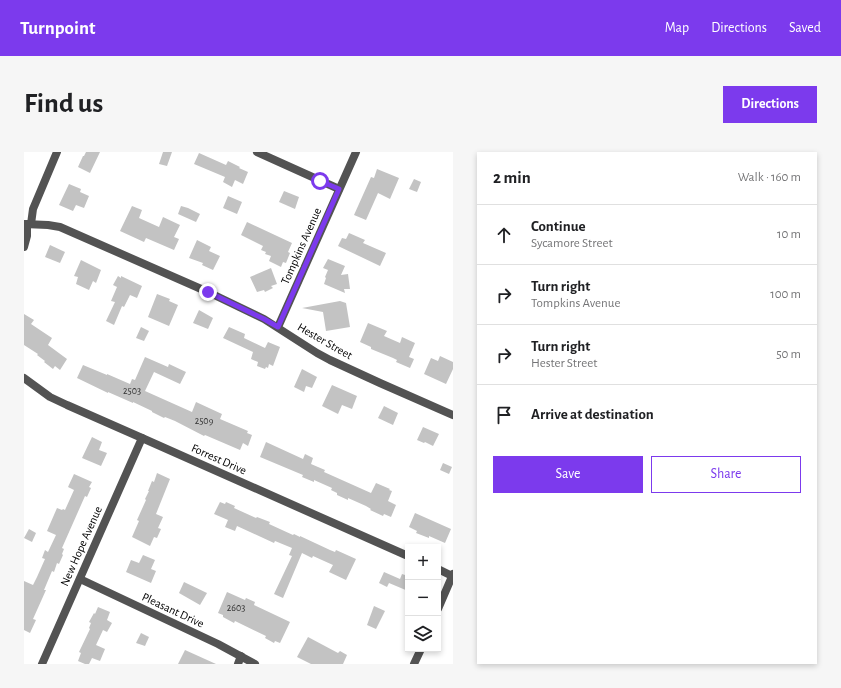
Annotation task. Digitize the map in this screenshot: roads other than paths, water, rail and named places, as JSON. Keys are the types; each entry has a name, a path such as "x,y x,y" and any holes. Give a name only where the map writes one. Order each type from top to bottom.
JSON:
{"street":[{"path":"24,247 27,236 27,224 57,152"},
{"path":"256,152 339,189"},
{"name":"Tompkins Avenue","path":"278,327 356,152"},
{"name":"Hester Street","path":"27,224 48,225 60,228 107,247 208,292 264,319 330,360 453,415"},
{"name":"Forrest Drive","path":"24,378 50,397 67,405 405,555"},
{"name":"New Hope Avenue","path":"42,664 142,438"},
{"path":"441,570 453,575 441,602"},
{"name":"Pleasant Drive","path":"80,579 218,644 255,664"},
{"path":"414,664 420,652"},
{"path":"238,664 241,656"}]}
